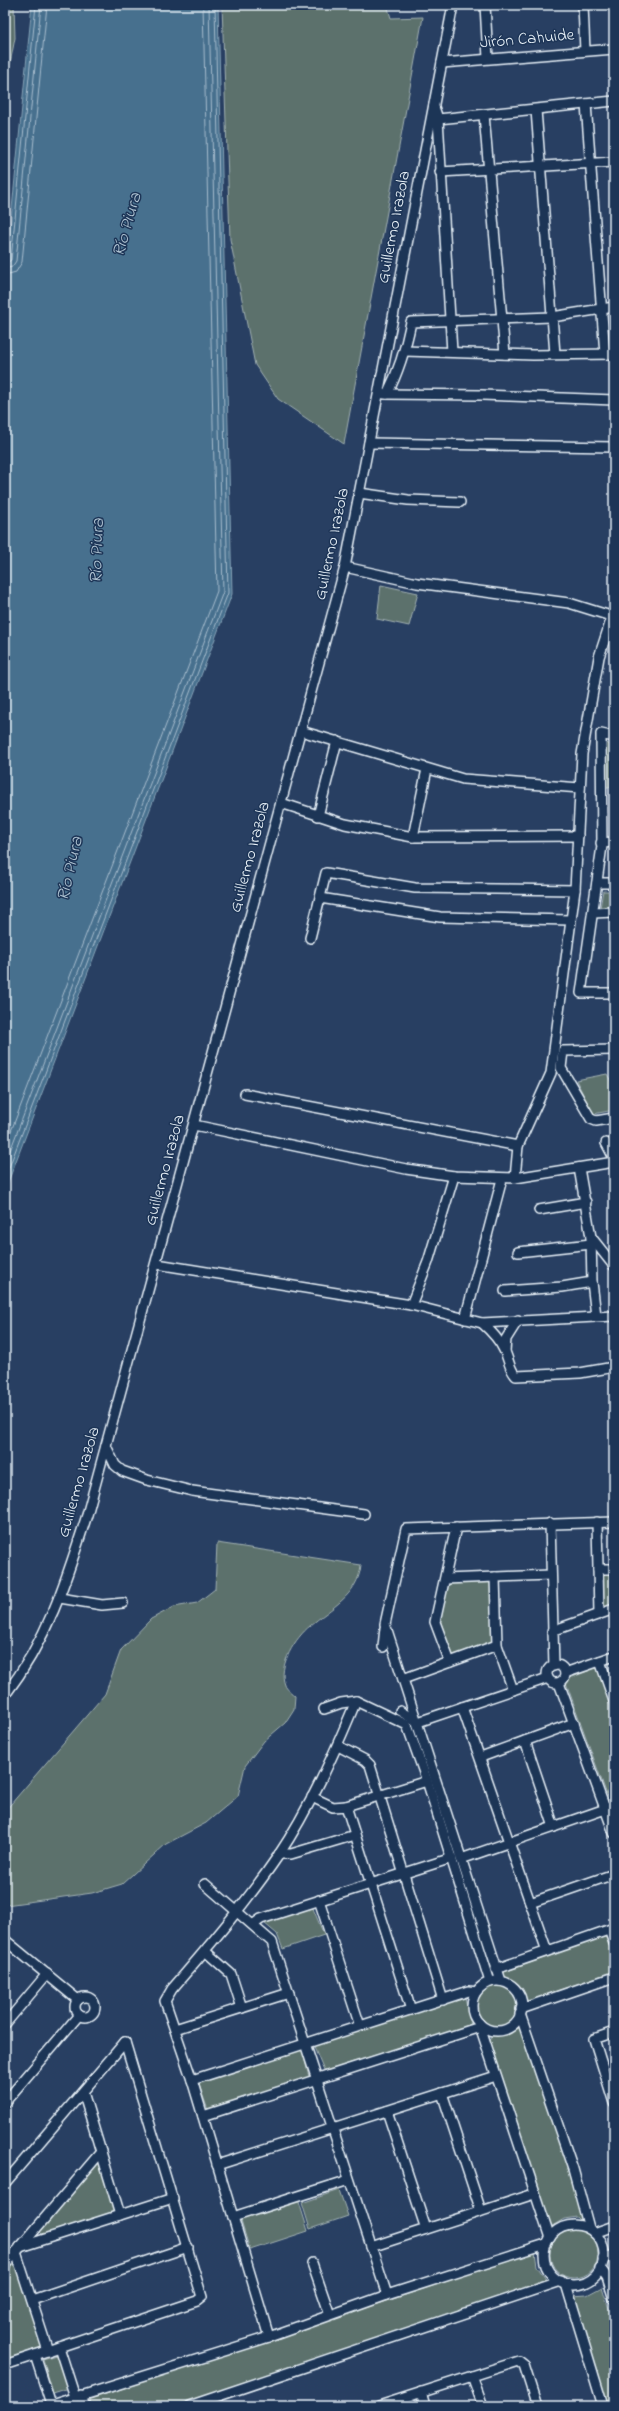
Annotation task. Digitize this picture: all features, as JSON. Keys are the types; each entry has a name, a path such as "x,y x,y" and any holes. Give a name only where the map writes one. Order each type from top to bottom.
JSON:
{"street":[{"name":"Guillermo Irazola","path":"5,1695 31,1656 60,1598 87,1515 157,1264 345,567 369,443 383,394 433,107 453,5"},
{"path":"485,5 488,58"},
{"path":"583,5 585,51"},
{"name":"Jirón Cahuide","path":"442,63 488,58 614,49"},
{"path":"438,119 484,116 614,102"},
{"path":"405,351 505,354 610,354 602,308 592,163 586,104"},
{"path":"433,107 438,119 440,172 452,321 452,352"},
{"path":"536,110 555,354"},
{"path":"484,116 487,169 505,354"},
{"path":"440,172 614,162"},
{"path":"383,394 396,376 405,351 411,322 502,320 552,316 614,307"},
{"path":"383,394 482,395 614,400"},
{"path":"369,443 614,447"},
{"path":"360,493 408,500 460,502"},
{"path":"345,567 417,583 569,603 614,615 599,657 582,754 575,890 551,1074 518,1146 515,1178"},
{"path":"301,731 463,779 580,788"},
{"path":"614,737 601,734 601,842 597,883 581,993 614,993"},
{"path":"318,816 337,741"},
{"path":"413,837 427,769"},
{"path":"281,803 318,816 413,837 578,836"},
{"path":"601,842 614,842"},
{"path":"310,938 326,873 415,888 575,890"},
{"path":"597,883 614,883"},
{"path":"320,898 440,918 570,920"},
{"path":"593,913 614,912"},
{"path":"614,1050 563,1051 561,1068 591,1119 596,1121 614,1118"},
{"path":"245,1094 518,1146"},
{"path":"194,1125 406,1169 454,1176 502,1179 515,1178 614,1162"},
{"path":"606,1143 614,1158"},
{"path":"579,1168 586,1202 591,1240 592,1282 596,1316"},
{"path":"411,1305 428,1262 454,1176"},
{"path":"465,1319 502,1179"},
{"path":"539,1210 586,1202"},
{"path":"518,1252 591,1240"},
{"path":"591,1240 614,1266"},
{"path":"157,1264 411,1305 482,1323 614,1316"},
{"path":"505,1291 562,1287 592,1282"},
{"path":"505,1351 506,1339 518,1320"},
{"path":"482,1323 498,1339 505,1351 512,1372 516,1376 580,1374 614,1367"},
{"path":"106,1446 115,1465 122,1471 147,1480 192,1490 364,1514"},
{"path":"597,1522 599,1614"},
{"path":"383,1647 385,1624 406,1529 614,1522"},
{"path":"550,1523 554,1666 548,1672 548,1678 553,1683 563,1680 565,1673 561,1667 554,1666"},
{"path":"450,1662 435,1622 456,1527"},
{"path":"598,1569 614,1569"},
{"path":"445,1579 551,1575"},
{"path":"495,1577 497,1645 513,1690"},
{"path":"60,1598 102,1605 123,1603"},
{"path":"552,1631 614,1609"},
{"path":"385,1624 418,1722 490,1982"},
{"path":"403,1679 497,1645"},
{"path":"565,1673 614,1656"},
{"path":"600,1661 614,1702"},
{"path":"418,1722 548,1678"},
{"path":"559,1682 574,1723 610,1807 614,1833"},
{"path":"269,2336 192,2080 166,2001 167,1996 238,1911 279,1854 312,1797 338,1746 356,1701"},
{"path":"324,1709 341,1703 356,1701 408,1725 501,1982"},
{"path":"462,1707 481,1757 508,1842 547,1951"},
{"path":"400,1711 418,1722"},
{"path":"481,1757 574,1723"},
{"path":"525,1741 554,1827"},
{"path":"338,1746 365,1760 370,1765 443,2000"},
{"path":"312,1797 333,1807 346,1806 427,1781"},
{"path":"346,1806 411,2010"},
{"path":"254,1924 260,1919 404,1873 456,1859 610,1807"},
{"path":"279,1854 291,1854 355,1835"},
{"path":"530,1903 614,1874"},
{"path":"205,1884 254,1924 272,1942 387,2295"},
{"path":"319,1900 360,2026"},
{"path":"496,1969 612,1929 614,1943"},
{"path":"6,1944 47,1974 78,2000"},
{"path":"204,1950 231,1974 242,2008"},
{"path":"5,2024 47,1974"},
{"path":"203,2116 480,2025 489,2029 500,2031 514,2023 521,2012 614,1976"},
{"path":"189,2406 564,2283 584,2282 592,2278 600,2268 603,2259 602,2243 592,2230 521,2012 518,1993 511,1986 501,1982 490,1982 476,1992 472,2008 480,2025 548,2241 546,2263 550,2272 564,2283 603,2406"},
{"path":"192,2080 469,1991 476,1992"},
{"path":"175,2029 289,1993"},
{"path":"82,1998 89,1998 95,2005 92,2015 85,2017 79,2015 75,2007 78,2000 82,1998"},
{"path":"5,2102 79,2015"},
{"path":"614,2032 594,2039 612,2087 614,2104"},
{"path":"5,2183 125,2042 202,2292 200,2300 5,2365"},
{"path":"217,2165 496,2076"},
{"path":"82,2092 120,2215"},
{"path":"442,2093 481,2211"},
{"path":"387,2111 426,2229"},
{"path":"5,2265 101,2152"},
{"path":"233,2217 349,2180"},
{"path":"371,2247 534,2194"},
{"path":"18,2250 173,2198"},
{"path":"35,2355 50,2406 269,2336 548,2241 559,2229 569,2225 579,2225 592,2230 614,2226"},
{"path":"32,2300 188,2248"},
{"path":"18,2250 48,2351"},
{"path":"603,2259 614,2255"},
{"path":"312,2263 330,2315"},
{"path":"600,2268 607,2277 614,2299"},
{"path":"59,2347 78,2396 85,2406"},
{"path":"380,2406 519,2360 522,2361 538,2406"},
{"path":"472,2376 483,2406"},
{"path":"421,2392 425,2406"}],"green space":[{"path":"5,5 14,5 15,38 5,89"},
{"path":"222,5 387,5 391,18 423,17 344,444 278,399 255,365 230,239"},
{"path":"381,585 418,593 409,626 377,619"},
{"path":"606,743 614,746 614,787 606,787"},
{"path":"603,891 614,891 614,908 600,908"},
{"path":"607,1074 614,1087 614,1110 593,1114 576,1080"},
{"path":"217,1543 361,1565 359,1576 349,1593 305,1631 289,1652 283,1677 286,1686 295,1696 294,1709 285,1723 264,1741 245,1766 238,1796 206,1823 166,1844 122,1884 92,1893 6,1905 5,1811 105,1694 121,1650 151,1619 174,1607 197,1603 215,1589"},
{"path":"614,1572 614,1605 603,1609 601,1573"},
{"path":"492,1581 495,1641 452,1658 440,1620 448,1583"},
{"path":"598,1667 614,1712 614,1802 610,1803 565,1680"},
{"path":"312,1906 324,1935 283,1949 277,1934 264,1923 266,1920"},
{"path":"614,1933 614,1971 526,2002 521,1989 503,1977 501,1973"},
{"path":"497,1985 512,1991 518,2006 512,2021 497,2027 482,2021 476,2006 482,1991"},
{"path":"465,1997 471,2026 324,2071 313,2045"},
{"path":"518,2027 522,2028 583,2217 580,2220 577,2217 564,2219 552,2226 554,2229 550,2228 489,2041 493,2035 512,2031"},
{"path":"302,2049 309,2077 208,2110 198,2082"},
{"path":"100,2159 115,2212 44,2236 39,2231"},
{"path":"339,2190 348,2216 310,2229 302,2203"},
{"path":"298,2199 308,2231 250,2250 240,2218"},
{"path":"569,2230 579,2230 591,2237 598,2249 598,2259 591,2271 579,2278 569,2278 561,2274 554,2267 550,2259 550,2249 554,2241 561,2234"},
{"path":"535,2252 537,2266 547,2281 175,2406 90,2406 88,2400"},
{"path":"14,2260 43,2347 5,2359 5,2271"},
{"path":"602,2287 614,2324 614,2406 607,2406 572,2296 587,2295"},
{"path":"59,2354 69,2388 53,2393 43,2359"}],"water":[{"name":"Río Piura","path":"32,5 218,5 232,594 5,1190 5,280"}]}
